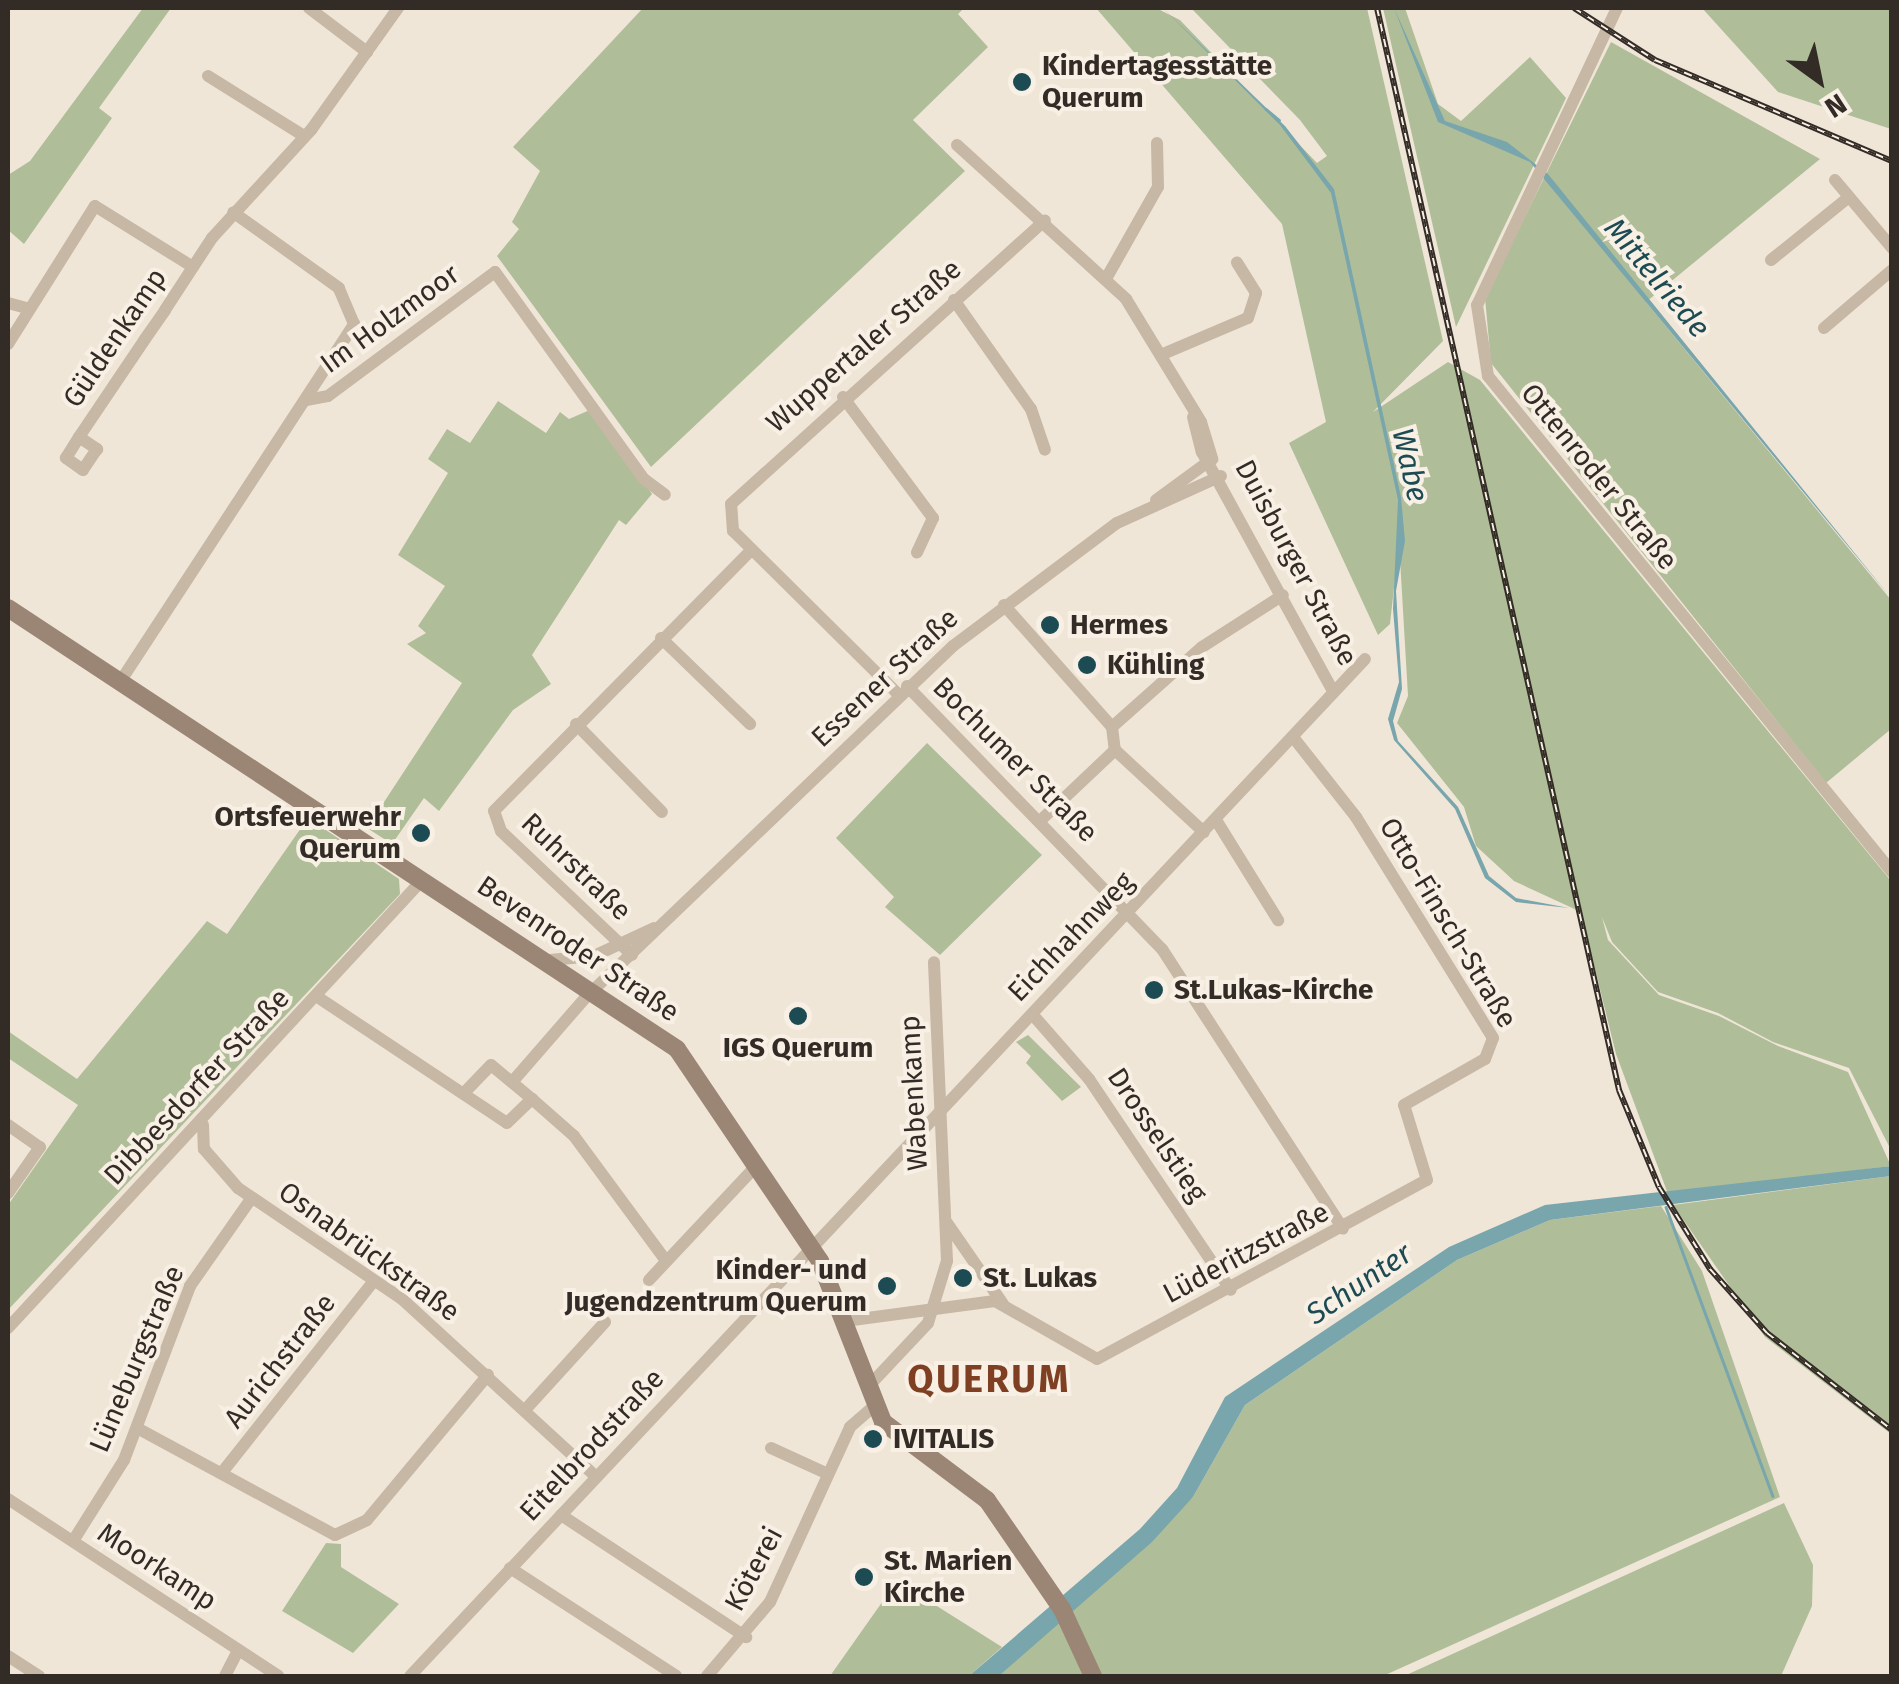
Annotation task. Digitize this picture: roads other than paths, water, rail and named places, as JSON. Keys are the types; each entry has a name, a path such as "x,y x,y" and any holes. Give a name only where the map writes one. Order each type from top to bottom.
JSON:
{"main road":[{"name":"Bevenroder Straße","path":"8,608 550,960 677,1049 812,1248 845,1321 870,1397 896,1436 987,1500 1068,1620 1093,1676"}],"street":[{"path":"309,8 367,52"},
{"name":"Güldenkamp","path":"79,438 232,212 304,136 398,8"},
{"name":"Ottenroder Straße","path":"1617,8 1477,305 1492,385 1892,872"},
{"path":"208,76 304,136"},
{"path":"1107,277 1158,187 1156,143"},
{"name":"Duisburger Straße","path":"956,146 1107,277 1163,354 1212,459 1334,691"},
{"path":"1835,180 1892,248"},
{"path":"1771,260 1849,197"},
{"name":"Güldenkamp","path":"8,344 27,308 96,206 193,267"},
{"path":"232,212 352,304 354,324 306,400"},
{"name":"Wuppertaler Straße","path":"728,519 742,489 1045,220"},
{"path":"1163,354 1248,318 1256,293 1238,263"},
{"path":"1824,328 1892,270"},
{"name":"Im Holzmoor","path":"120,682 306,400 328,396 495,272 644,479 665,494"},
{"path":"954,300 1031,409 1045,450"},
{"path":"8,302 27,308"},
{"path":"843,397 933,518 917,552"},
{"name":"Essener Straße","path":"513,1080 594,990 903,690 1004,605 1212,459"},
{"name":"Essener Straße","path":"1156,500 1221,476"},
{"name":"Bochumer Straße","path":"728,519 751,550 1042,820 1129,913 1232,1049 1343,1229"},
{"name":"Ruhrstraße","path":"632,954 495,819 499,803 751,550"},
{"path":"1112,727 1202,648 1283,595"},
{"path":"1004,605 1112,727 1116,750 1204,832"},
{"path":"662,638 750,724"},
{"name":"Eichhahnweg","path":"812,1248 1365,659"},
{"path":"576,724 662,812"},
{"name":"Otto-Finsch-Straße","path":"1293,737 1356,817 1493,1038 1485,1060 1404,1105 1430,1174"},
{"path":"1042,820 1116,750"},
{"path":"1216,820 1278,920"},
{"name":"Dibbesdorfer Straße","path":"8,1328 203,1125 423,879"},
{"name":"Essener Straße","path":"550,960 620,944 670,920"},
{"name":"Wabenkamp","path":"934,962 938,1115 946,1220 934,1311"},
{"path":"316,996 467,1090 508,1123 532,1098"},
{"name":"Drosselstieg","path":"1033,1015 1089,1080 1231,1290"},
{"path":"467,1090 490,1065 513,1080 574,1136 666,1261"},
{"path":"8,1124 40,1147 8,1193"},
{"name":"Osnabrückstraße","path":"203,1125 209,1158 251,1199 374,1280 488,1376 596,1476"},
{"path":"649,1280 757,1165"},
{"name":"Lüderitzstraße","path":"1003,1304 1079,1356 1103,1357 1343,1229 1430,1174"},
{"name":"Lüneburgstraße","path":"73,1541 137,1428 190,1286 251,1199"},
{"path":"946,1220 1003,1304"},
{"name":"Eitelbrodstraße","path":"410,1676 812,1248"},
{"name":"Aurichstraße","path":"224,1470 374,1280"},
{"path":"845,1321 934,1311 946,1301 1003,1304"},
{"name":"Köterei","path":"707,1676 746,1637 854,1420 934,1311"},
{"path":"525,1410 605,1322"},
{"path":"137,1428 224,1470 327,1534 350,1532 488,1376"},
{"path":"770,1448 828,1474"},
{"name":"Moorkamp","path":"8,1500 278,1676"},
{"path":"561,1515 746,1637"},
{"path":"510,1568 676,1676"},
{"path":"225,1676 238,1650"},
{"path":"8,1656 40,1676"}],"water":[{"path":"1163,8 1285,126 1334,189 1401,497 1405,541 1396,591 1402,689 1393,721 1398,741 1458,807 1489,876 1516,898 1569,908 1516,902 1485,878 1455,809 1394,740 1388,719 1399,682 1393,609 1398,500 1331,193 1280,125"},
{"path":"1394,8 1445,121 1507,142 1548,174 1891,598 1530,162 1438,122"},
{"path":"1891,1166 1891,1176 1550,1220 1457,1260 1245,1405 1193,1497 1152,1542 999,1676 969,1676 1140,1529 1177,1488 1225,1397 1449,1247 1545,1205"}],"waterway":[{"name":"Wabe","path":"1266,109 1279,120"},
{"path":"1666,1207 1773,1496"}],"railway":[{"path":"1377,8 1619,1090 1659,1187 1710,1269 1767,1333 1892,1430"},
{"path":"1574,8 1655,60 1892,161"}],"place":[{"name":"Kindertagesstätte Querum","path":"1022,82"},
{"name":"Hermes","path":"1050,625"},
{"name":"Kühling","path":"1087,665"},
{"name":"Ortsfeuerwehr Querum","path":"421,833"},
{"name":"St.Lukas-Kirche","path":"1154,990"},
{"name":"IGS Querum","path":"798,1016"},
{"name":"St. Lukas","path":"963,1278"},
{"name":"Kinder- und Jugendzentrum Querum","path":"887,1286"},
{"name":"IVITALIS","path":"873,1439"},
{"name":"St. Marien Kirche","path":"864,1577"}],"district":[{"name":"QUERUM","path":"989,1380"}],"water label":[{"name":"Mittelriede","path":"1657,278"},
{"name":"Schunter","path":"1359,1284"}]}
